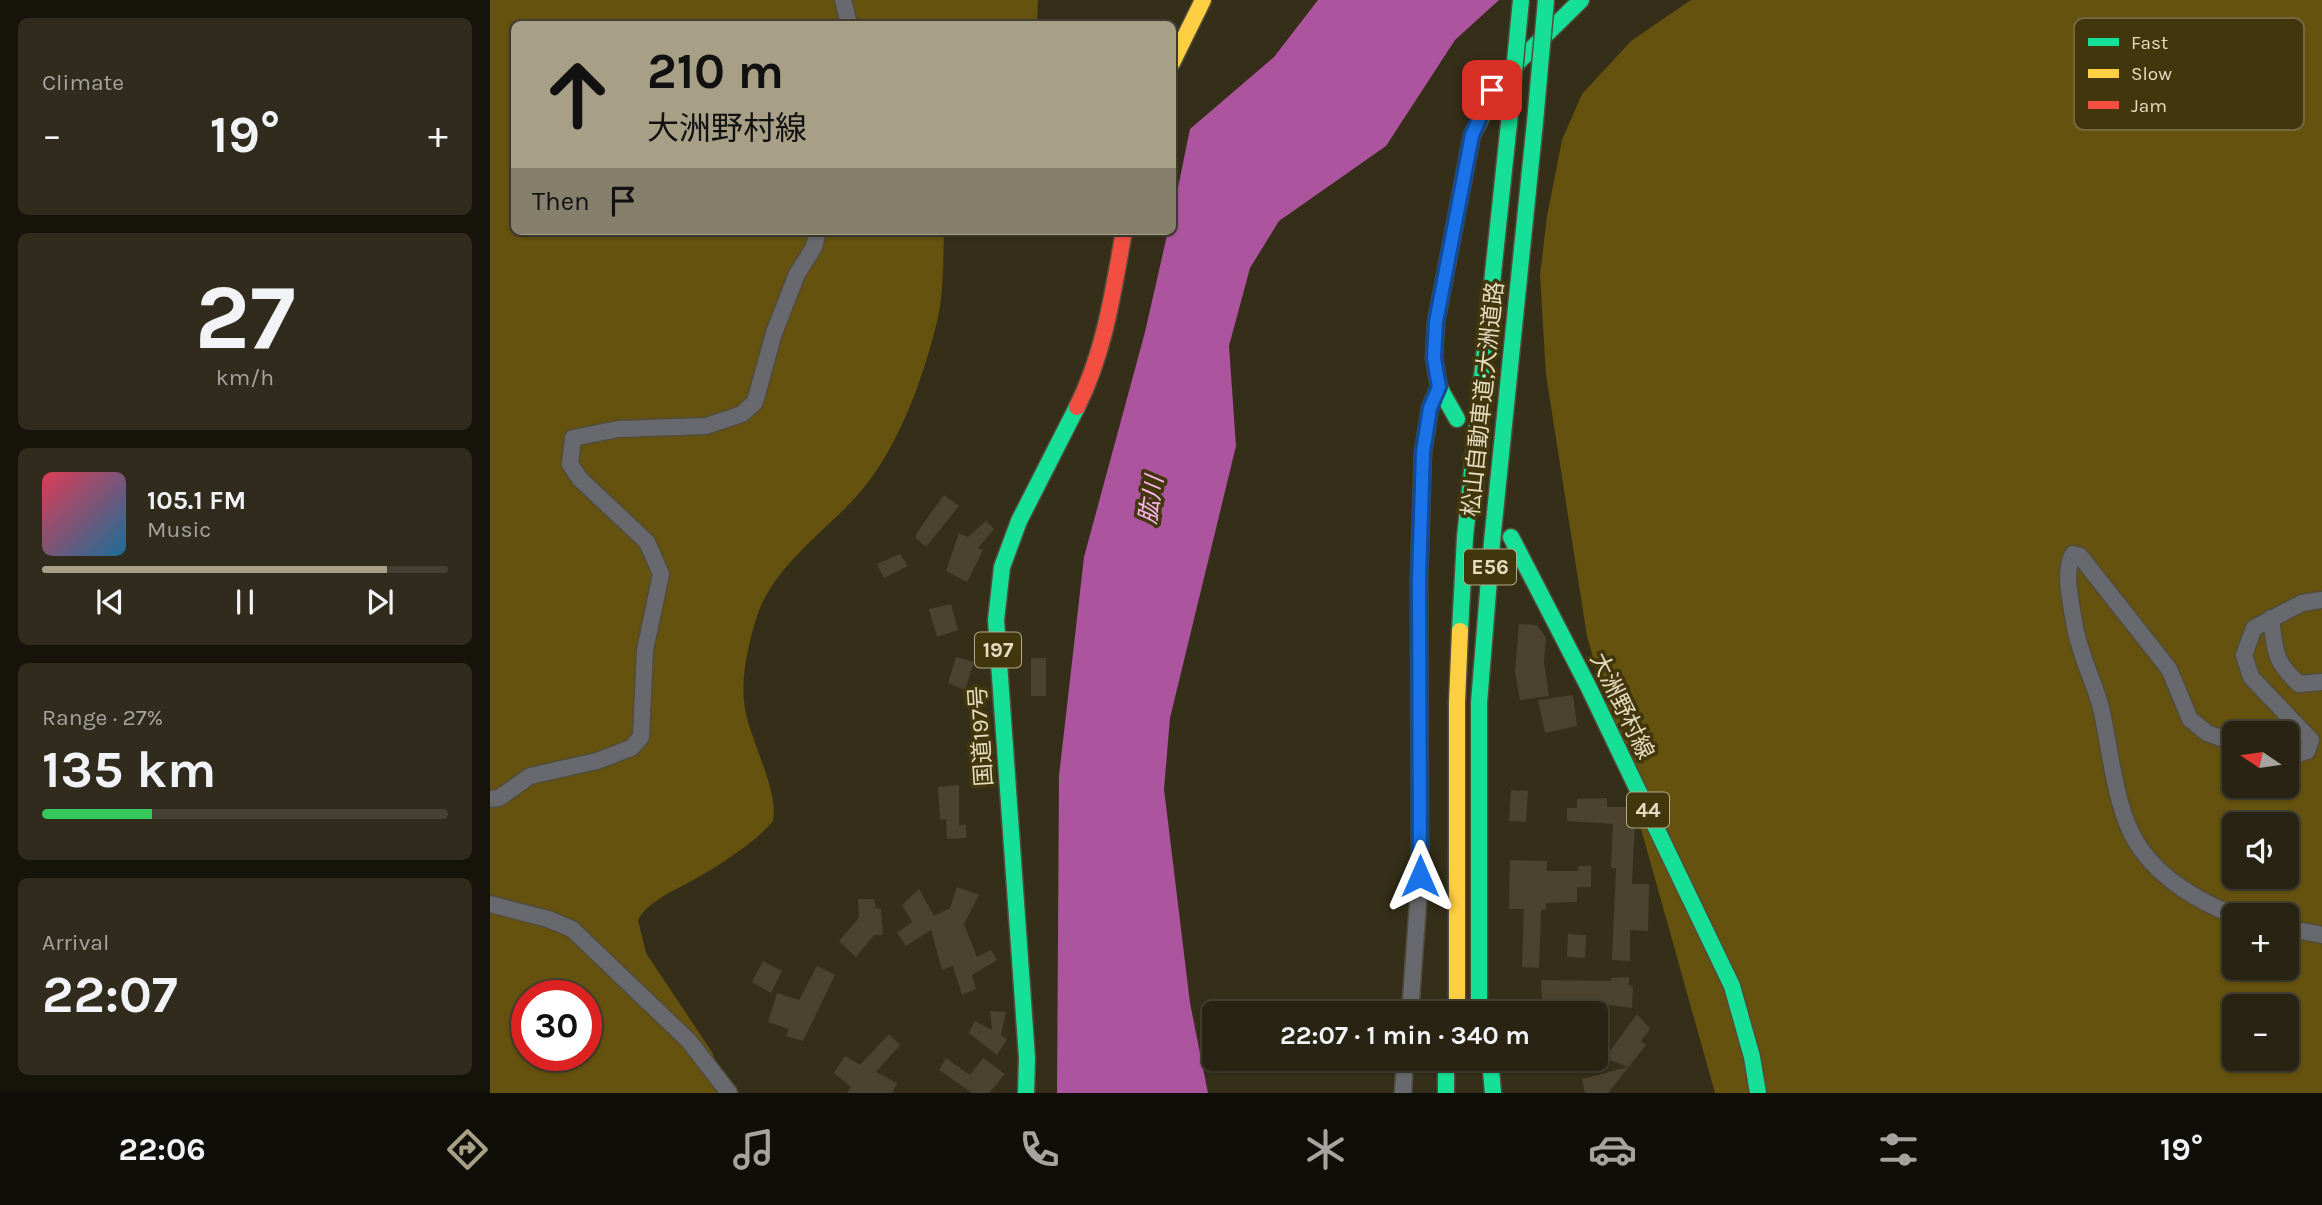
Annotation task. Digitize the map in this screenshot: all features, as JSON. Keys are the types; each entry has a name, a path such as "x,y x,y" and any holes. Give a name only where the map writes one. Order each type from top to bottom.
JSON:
{"main road":[{"path":"1176,55 1203,0"},
{"name":"松山自動車道;大洲道路","path":"1457,1001 1457,702 1465,537 1521,0"},
{"name":"松山自動車道;大洲道路","path":"1479,1001 1479,703 1492,542 1546,0"},
{"path":"1457,419 1439,387 1434,358 1436,322 1472,135 1482,106 1501,75 1581,0"},
{"name":"国道197号","path":"1026,1093 1027,1058 996,620 1002,567 1018,521 1090,381 1105,336 1123,235"},
{"name":"大洲野村線","path":"1511,537 1588,686 1732,986 1752,1057 1758,1093"},
{"path":"1478,954 1484,1001"},
{"path":"1452,1001 1456,964"},
{"path":"1446,1071 1446,1093"},
{"path":"1458,1071 1459,1093"},
{"path":"1480,1071 1480,1093"},
{"path":"1491,1071 1493,1093"}],"street":[{"path":"843,0 848,21"},
{"path":"490,799 499,798 530,776 597,761 631,748 641,737 645,650 660,574 647,542 580,479 570,464 573,438 618,429 706,426 742,414 755,402 774,333 797,274 814,247 817,235"},
{"path":"1411,1001 1420,876 1419,577 1423,452 1430,408 1439,387"},
{"path":"2222,738 2207,733 2190,719 2169,669 2080,556 2073,554 2067,565 2074,626 2099,704 2122,806 2140,848 2174,884 2203,903 2222,911"},
{"path":"2293,721 2251,677 2244,655 2254,628 2302,603 2322,600"},
{"path":"2271,618 2276,657 2283,669 2299,684 2322,682"},
{"path":"2300,728 2311,740 2307,751 2300,753"},
{"path":"490,904 548,919 572,929 689,1041 729,1093"},
{"path":"2299,930 2322,935"},
{"path":"1403,1093 1404,1071"}],"shaded area":[{"path":"490,0 1038,0 1037,21 511,21 511,235 944,235 939,315 923,372 894,442 852,501 784,570 763,601 756,619 743,686 748,721 772,795 773,821 726,860 656,901 638,920 646,953 712,1052 727,1093 490,1093"},
{"path":"1691,0 2322,0 2322,1093 1715,1093 1587,636 1546,375 1540,275 1547,216 1562,140 1582,94 1631,41"}],"water":[{"name":"肱川","path":"1318,0 1499,0 1455,40 1386,146 1279,221 1250,268 1229,346 1236,446 1170,718 1164,789 1190,1003 1208,1093 1057,1093 1059,776 1084,557 1145,332 1167,235 1176,235 1176,197 1190,129 1274,57"}],"building":[{"path":"944,495 959,506 926,547 916,538 916,534"},
{"path":"986,521 994,529 978,548 983,550 967,582 946,571 959,533 968,537"},
{"path":"900,554 908,566 884,578 877,564"},
{"path":"951,604 958,630 937,637 929,609"},
{"path":"1519,624 1537,625 1546,638 1544,662 1549,696 1520,700 1515,672"},
{"path":"956,657 974,662 965,690 948,683"},
{"path":"1031,658 1046,658 1046,696 1031,696"},
{"path":"1573,695 1577,726 1545,733 1538,700"},
{"path":"959,785 959,825 966,825 966,838 947,839 946,819 940,820 938,787"},
{"path":"1511,790 1528,791 1526,822 1509,821"},
{"path":"1607,798 1607,807 1630,807 1635,820 1632,884 1649,884 1648,931 1630,930 1630,961 1612,960 1616,868 1611,868 1613,824 1567,821 1567,808 1577,808 1577,799"},
{"path":"1510,860 1547,861 1547,871 1578,871 1579,866 1591,866 1591,887 1577,887 1577,902 1546,903 1546,910 1541,910 1539,968 1522,967 1524,909 1509,909"},
{"path":"957,887 979,895 964,924 977,957 991,950 997,960 972,975 976,989 962,995 953,966 942,970 931,930 906,946 897,933 912,922 902,905 919,889 934,916 950,908"},
{"path":"858,899 874,899 876,908 881,909 883,935 874,935 856,957 839,941 859,918"},
{"path":"1568,934 1586,935 1585,958 1567,957"},
{"path":"763,961 782,971 771,993 752,982"},
{"path":"817,966 835,975 803,1041 786,1036 789,1029 768,1022 777,993 799,1000"},
{"path":"1629,977 1629,985 1633,986 1632,1008 1608,1005 1608,1001 1542,1001 1541,980 1611,981 1611,978"},
{"path":"990,1011 1006,1012 1001,1035 1007,1039 997,1055 969,1033 975,1021 992,1030"},
{"path":"1637,1014 1650,1029 1641,1041 1646,1045 1608,1093 1585,1093 1582,1079 1628,1067 1608,1059 1608,1054"},
{"path":"889,1034 900,1045 876,1072 897,1083 892,1093 847,1093 851,1087 834,1073 845,1056 860,1065"},
{"path":"946,1058 970,1075 983,1058 1005,1074 989,1093 972,1093 939,1070"}],"traffic: fast":[{"path":"1509,123 1521,0"},
{"path":"1535,122 1546,0"},
{"path":"1457,419 1439,387 1434,358 1436,322 1472,135 1504,76 1581,0"},
{"path":"1479,1001 1479,703 1492,542 1535,122"},
{"path":"1460,631 1465,537 1509,123"},
{"path":"1026,1093 1027,1058 996,620 1002,567 1019,521 1077,407"},
{"path":"1511,537 1588,686 1732,986 1752,1057 1758,1093"},
{"path":"1446,1071 1446,1093"},
{"path":"1491,1071 1493,1093"}],"traffic: slow":[{"path":"1176,55 1203,0"},
{"path":"1457,1001 1457,702 1460,631"}],"traffic: jam":[{"path":"1077,407 1101,343 1123,235"}],"route":[{"path":"1420,876 1419,577 1423,452 1430,408 1439,387 1434,358 1436,322 1472,135 1482,106 1492,90"}]}
